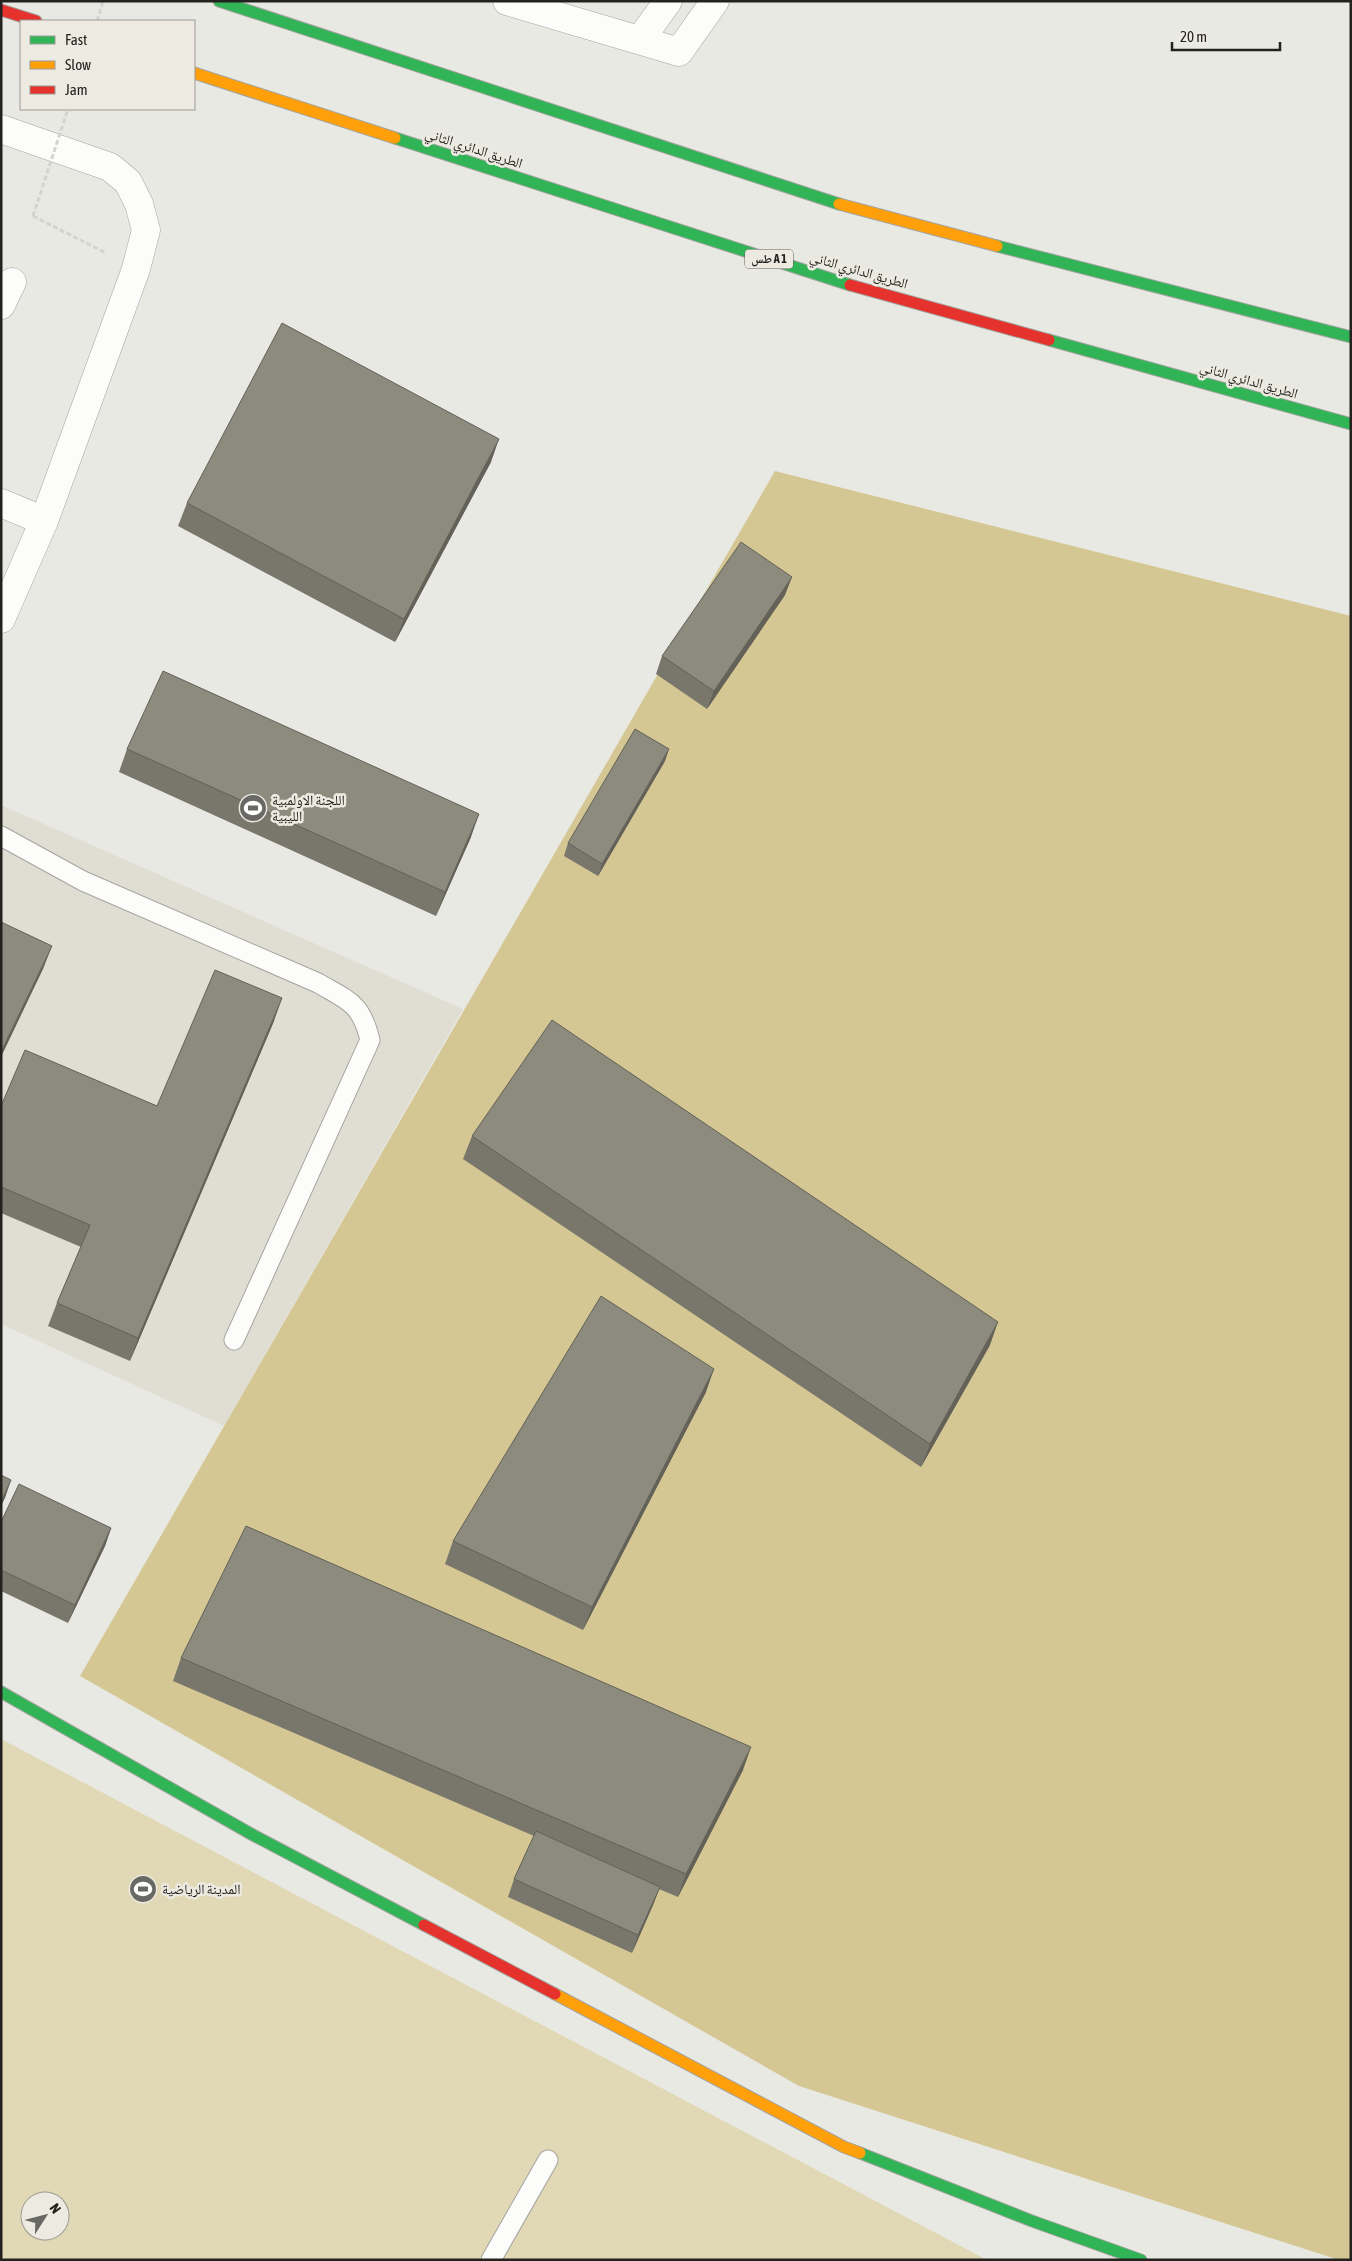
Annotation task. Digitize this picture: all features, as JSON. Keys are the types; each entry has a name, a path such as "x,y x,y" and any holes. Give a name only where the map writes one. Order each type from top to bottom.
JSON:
{"main road":[{"path":"219,1 865,212 1351,337"},
{"path":"1,10 33,20"},
{"name":"الطريق الدائري الثاني","path":"195,73 847,284 1351,424"},
{"path":"1,1692 253,1835 844,2147 1032,2221 1141,2260"}],"street":[{"path":"507,1 679,52 715,1"},
{"path":"640,40 668,1"},
{"path":"1,130 110,168 128,182 139,204 146,230 136,268 44,521 1,620"},
{"path":"1,502 44,521"}],"lane":[{"path":"1,836 83,880 318,983 351,1003 365,1019 370,1040 234,1340"},
{"path":"491,2260 548,2160"}],"path":[{"path":"97,20 103,1"},
{"path":"68,110 33,216 136,268"}],"shaded area":[{"path":"775,471 1351,616 1351,2260 1339,2260 799,2086 80,1676"},
{"path":"1,805 463,1009 224,1426 1,1324"},
{"name":"المدينة الرياضية","path":"1,1739 987,2260 1,2260"}],"building":[{"path":"282,323 499,439 404,619 187,503"},
{"path":"741,542 792,577 714,691 662,656"},
{"path":"163,671 479,814 445,892 127,749"},
{"path":"635,729 669,749 602,864 568,843"},
{"path":"1,922 52,946 1,1052"},
{"path":"215,970 282,998 138,1338 57,1303 90,1225 1,1187 1,1106 25,1050 157,1106"},
{"path":"552,1020 998,1322 930,1444 472,1136"},
{"path":"601,1296 714,1369 592,1607 453,1541"},
{"path":"1,1475 11,1480 1,1502"},
{"path":"19,1484 111,1528 75,1605 1,1570 1,1522"},
{"path":"246,1526 751,1747 686,1874 181,1658"},
{"path":"536,1831 660,1887 638,1935 514,1879"}],"traffic: fast":[{"path":"219,1 839,204"},
{"path":"395,138 850,285"},
{"path":"997,246 1351,337"},
{"path":"1049,340 1351,424"},
{"path":"1,1692 253,1835 424,1925"},
{"path":"860,2153 1032,2221 1141,2260"}],"traffic: slow":[{"path":"195,73 395,138"},
{"path":"839,204 997,246"},
{"path":"555,1994 844,2147 860,2153"}],"traffic: jam":[{"path":"1,10 33,20"},
{"path":"850,285 1049,340"},
{"path":"424,1925 555,1994"}],"place":[{"name":"اللجنة الاولمبية الليبية","path":"253,808"},
{"name":"المدينة الرياضية","path":"143,1889"}]}
